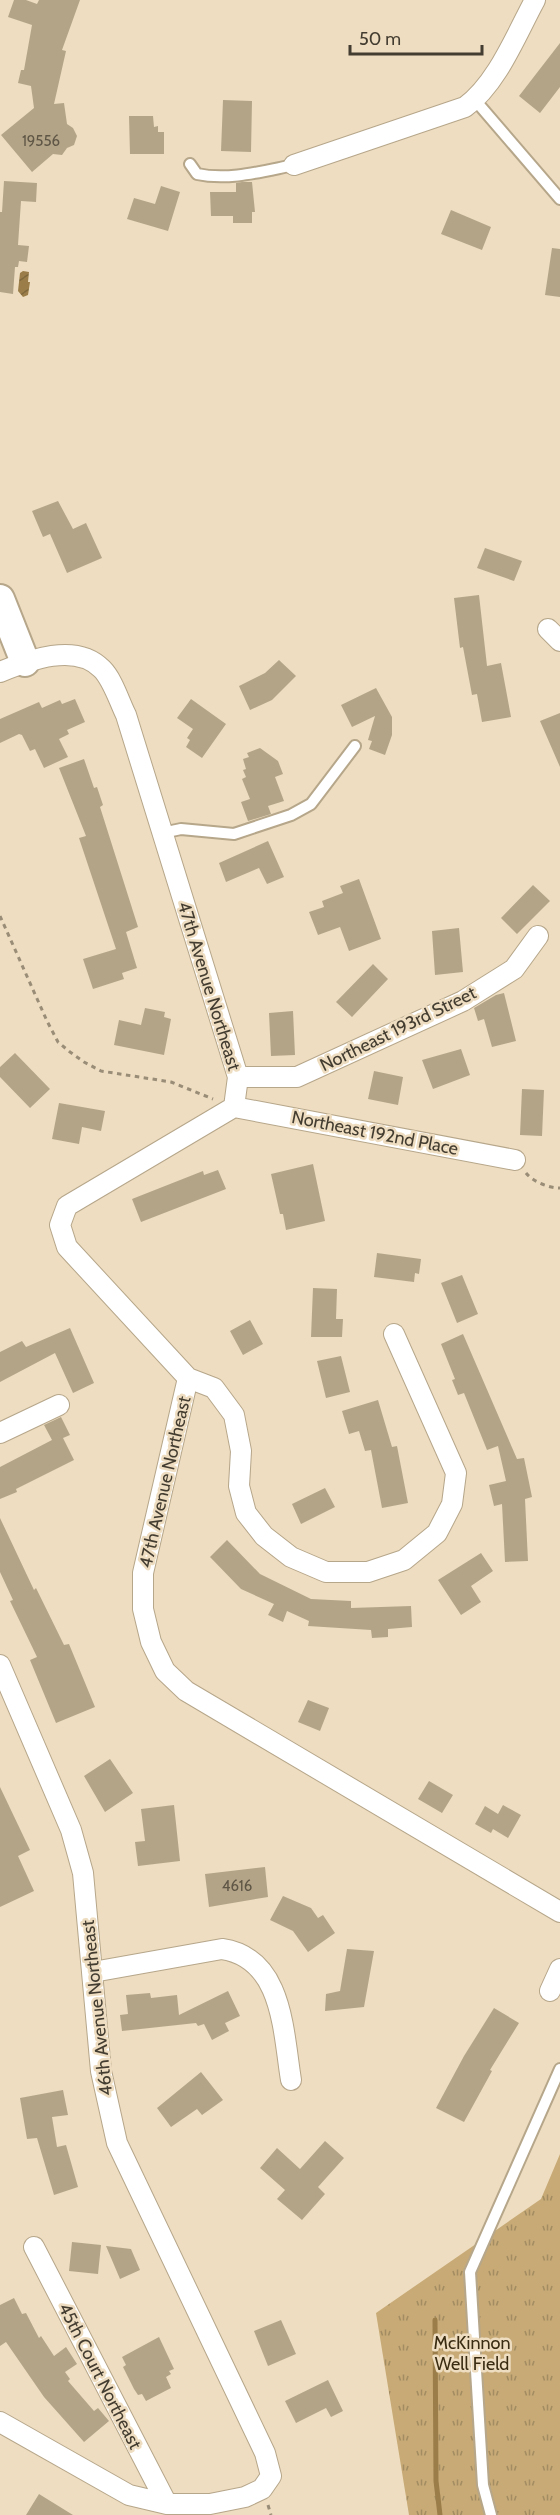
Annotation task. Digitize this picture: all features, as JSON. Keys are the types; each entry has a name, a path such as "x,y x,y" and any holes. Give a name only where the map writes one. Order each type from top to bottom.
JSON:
{"street":[{"path":"294,165 465,107 475,100 488,84 535,0"},
{"path":"0,599 12,667"},
{"name":"47th Avenue Northeast","path":"12,667 68,654 87,659 102,669 126,715 238,1077 234,1107 67,1206 60,1225 66,1247 188,1378 143,1573 143,1609 151,1642 165,1671 186,1691 560,1912"},
{"name":"Northeast 193rd Street","path":"238,1077 297,1077 463,1000 514,969 538,936"},
{"name":"Northeast 192nd Place","path":"234,1107 515,1160"},
{"path":"188,1378 214,1388 234,1415 241,1451 239,1486 246,1513 264,1536 291,1557 326,1572 368,1572 405,1560 436,1533 452,1504 456,1473 394,1334"},
{"path":"0,1433 59,1405"},
{"name":"46th Avenue Northeast","path":"0,1665 71,1830 83,1873 101,2071 117,2143 265,2453 271,2476 262,2489 245,2497 210,2504 167,2504"},
{"path":"93,1972 222,1949 238,1951 254,1960 266,1976 276,1997 291,2080"},
{"path":"555,1996 560,1969"},
{"name":"45th Court Northeast","path":"34,2247 167,2504"},
{"path":"0,2422 129,2495 167,2504"}],"lane":[{"path":"475,100 560,199"},
{"path":"190,164 197,174 206,176 239,175 294,165"},
{"path":"162,832 181,829 234,834 291,815 311,804 355,746"},
{"path":"491,2515 483,2486 470,2272 560,2069"}],"path":[{"path":"0,916 47,1021 58,1041 70,1052 101,1071 171,1082 234,1107"},
{"path":"515,1160 529,1177 552,1188 560,1188"}],"green space":[{"name":"McKinnon Well Field","path":"560,2154 560,2515 409,2515 376,2313 541,2199"}],"water":[{"path":"29,272 28,282 30,282 28,295 23,297 18,291 20,273"}],"building":[{"path":"14,0 26,0 37,4 39,0 80,0 62,50 66,51 54,104 64,103 67,124 73,128 77,136 74,145 67,148 62,155 53,154 32,172 1,135 34,108 31,86 18,83 21,70 24,70 32,25 8,17"},
{"path":"560,43 560,87 540,113 519,96"},
{"path":"223,100 252,101 251,152 221,151"},
{"path":"129,116 153,116 154,127 158,126 158,132 164,132 164,154 130,154"},
{"path":"4,181 37,183 36,202 21,201 18,245 29,246 27,262 19,261 18,267 15,267 13,294 0,292 0,212 2,212"},
{"path":"252,182 255,212 252,212 252,223 233,223 233,216 211,216 210,192 236,192 236,183"},
{"path":"161,186 180,192 168,231 127,219 134,198 155,204"},
{"path":"451,210 491,227 482,250 441,234"},
{"path":"552,248 560,249 560,297 545,295"},
{"path":"58,501 73,529 86,523 102,558 67,573 50,534 43,537 32,511"},
{"path":"485,548 522,561 514,581 477,568"},
{"path":"479,595 487,666 501,663 511,717 482,722 477,694 472,695 463,647 460,648 454,598"},
{"path":"279,660 296,676 272,700 250,710 239,686 265,673"},
{"path":"376,688 392,717 392,735 385,755 369,749 372,741 368,740 375,716 352,727 341,705"},
{"path":"75,699 85,722 67,730 69,734 59,739 68,757 44,768 35,749 30,751 22,735 19,734 0,743 0,719 39,702 42,708 60,700 62,704"},
{"path":"191,699 226,724 202,758 186,747 190,740 187,738 193,729 177,718"},
{"path":"560,713 560,767 540,721"},
{"path":"260,748 278,761 283,774 275,777 284,801 268,806 271,814 248,821 241,802 250,799 242,779 246,777 243,770 246,769 243,759 249,757 247,753"},
{"path":"84,759 94,788 97,787 103,805 100,807 138,927 126,932 137,968 122,973 124,979 93,989 83,959 116,949 79,838 86,836 59,768"},
{"path":"268,841 284,877 267,884 259,868 226,882 219,863"},
{"path":"359,879 381,939 349,951 340,927 318,935 309,912 324,907 322,901 343,893 340,886"},
{"path":"533,885 550,901 517,934 501,918"},
{"path":"459,928 463,972 435,975 432,931"},
{"path":"373,964 388,979 352,1017 336,1002"},
{"path":"504,993 516,1041 492,1047 484,1019 478,1021 474,1008"},
{"path":"145,1008 165,1012 164,1017 171,1019 164,1055 114,1045 119,1020 141,1025"},
{"path":"293,1011 295,1055 271,1056 269,1013"},
{"path":"461,1049 470,1075 433,1089 422,1060"},
{"path":"15,1053 50,1089 30,1108 0,1077 0,1067"},
{"path":"374,1071 403,1077 398,1105 368,1099"},
{"path":"522,1089 544,1090 542,1136 520,1135"},
{"path":"59,1103 105,1111 101,1131 82,1127 79,1144 52,1139"},
{"path":"313,1164 325,1221 286,1230 271,1174"},
{"path":"218,1170 226,1189 141,1222 132,1199 203,1171 204,1175"},
{"path":"377,1253 421,1259 419,1274 415,1273 414,1282 374,1277"},
{"path":"462,1275 478,1314 457,1323 441,1283"},
{"path":"313,1288 337,1289 336,1319 343,1319 342,1337 311,1337"},
{"path":"250,1320 263,1344 243,1355 230,1331"},
{"path":"70,1328 94,1383 73,1393 55,1353 0,1382 0,1352 22,1341 26,1347"},
{"path":"463,1334 517,1459 524,1458 532,1497 525,1499 528,1561 505,1562 502,1504 494,1506 489,1485 506,1481 498,1446 487,1450 464,1393 458,1395 452,1380 455,1379 441,1344"},
{"path":"341,1356 350,1392 326,1398 317,1361"},
{"path":"378,1400 392,1447 397,1446 408,1503 382,1508 371,1450 365,1451 359,1431 349,1434 342,1411"},
{"path":"61,1417 70,1435 63,1438 74,1460 0,1499 0,1467 52,1440 44,1425"},
{"path":"325,1488 335,1507 301,1524 292,1504"},
{"path":"0,1518 34,1590 36,1588 64,1645 69,1644 95,1707 56,1723 30,1660 37,1657 10,1601 13,1600 0,1572"},
{"path":"227,1540 260,1574 311,1599 351,1601 351,1608 411,1606 412,1627 388,1629 388,1637 372,1638 371,1630 308,1626 309,1621 287,1611 283,1622 268,1615 274,1604 241,1589 210,1557"},
{"path":"481,1553 493,1571 471,1586 481,1602 461,1615 438,1580"},
{"path":"308,1700 329,1708 320,1731 298,1722"},
{"path":"110,1759 133,1793 105,1812 84,1776"},
{"path":"429,1781 453,1795 442,1813 418,1799"},
{"path":"0,1787 30,1850 18,1856 34,1891 0,1907"},
{"path":"174,1805 180,1861 138,1866 135,1842 145,1841 141,1809"},
{"path":"503,1805 521,1815 508,1838 493,1829 491,1833 475,1824 485,1806 498,1814"},
{"path":"265,1867 268,1897 209,1907 205,1874"},
{"path":"283,1896 311,1908 318,1918 323,1915 335,1933 308,1952 293,1931 270,1920"},
{"path":"347,1949 374,1951 364,2007 325,2011 326,1994 340,1991"},
{"path":"228,1991 240,2016 225,2023 229,2031 212,2040 204,2024 198,2026 196,2023 122,2031 120,2015 128,2014 126,1995 150,1993 151,1998 177,1995 179,2015"},
{"path":"494,2008 519,2023 490,2070 492,2071 464,2122 436,2108 464,2056"},
{"path":"201,2072 223,2100 202,2115 197,2109 171,2127 157,2108"},
{"path":"63,2090 68,2115 52,2117 57,2147 66,2145 78,2187 54,2195 37,2138 27,2139 20,2098"},
{"path":"325,2141 344,2158 318,2187 325,2194 302,2220 277,2199 285,2190 260,2168 277,2148 300,2169"},
{"path":"72,2242 101,2245 98,2274 69,2271"},
{"path":"106,2246 131,2249 140,2270 120,2279"},
{"path":"14,2298 22,2314 26,2313 39,2338 41,2336 54,2356 66,2347 77,2364 65,2372 70,2379 68,2381 94,2411 98,2408 109,2421 84,2442 44,2397 6,2342 0,2346 0,2305"},
{"path":"281,2320 296,2354 268,2366 254,2331"},
{"path":"159,2337 174,2369 169,2371 171,2374 166,2377 171,2388 146,2401 142,2394 138,2395 134,2389 123,2367 126,2365 122,2357"},
{"path":"328,2380 343,2411 331,2417 326,2408 296,2423 285,2401"},
{"path":"39,2494 73,2515 26,2515"}],"waterway":[{"path":"435,2320 436,2481 440,2515"}]}
